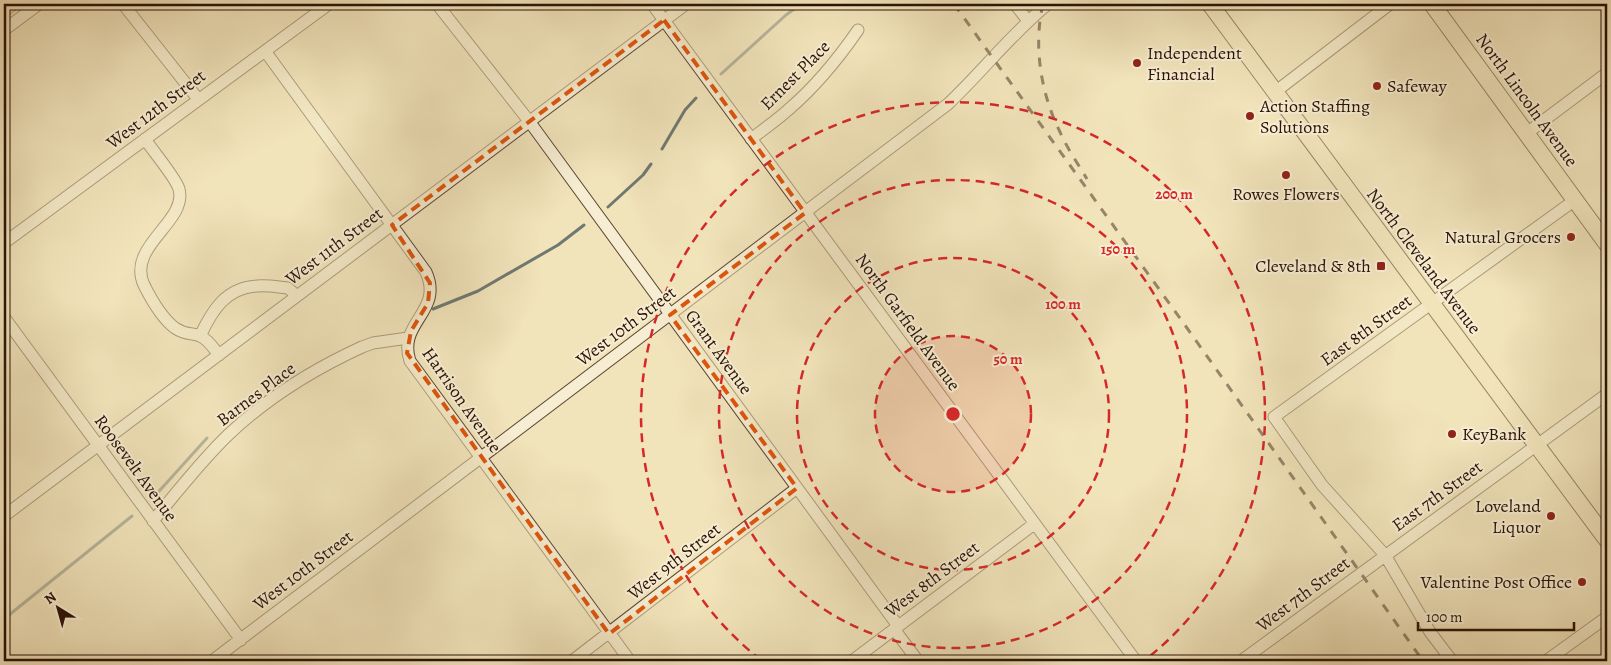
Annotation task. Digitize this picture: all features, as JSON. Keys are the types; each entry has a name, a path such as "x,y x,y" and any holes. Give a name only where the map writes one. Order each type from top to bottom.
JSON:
{"highway":[{"name":"North Cleveland Avenue","path":"1210,4 1607,540"},
{"name":"North Lincoln Avenue","path":"1432,4 1607,244"}],"street":[{"path":"4,30 40,4"},
{"path":"123,4 198,99"},
{"name":"West 12th Street","path":"4,243 329,4"},
{"name":"Grant Avenue","path":"437,4 529,121 798,488 918,661"},
{"name":"North Garfield Avenue","path":"652,4 1136,661"},
{"name":"West 11th Street","path":"4,516 686,4"},
{"path":"1015,4 1028,20"},
{"name":"West 10th Street","path":"212,661 948,104 974,80 997,52 1028,20 1048,4"},
{"path":"1275,92 1390,4"},
{"name":"Ernest Place","path":"751,139 789,110 802,97 839,58 858,30"},
{"name":"Harrison Avenue","path":"265,51 426,272 430,283 428,303 408,338 407,346 410,361 630,661"},
{"path":"1527,133 1607,73"},
{"path":"145,139 176,183 180,195 176,209 144,256 141,271 142,280 158,308 175,328 187,335 200,336 219,355"},
{"name":"East 8th Street","path":"1385,556 1322,485 1274,418 1575,200"},
{"path":"200,336 210,314 217,305 237,292 257,286 288,288 297,296"},
{"name":"Roosevelt Avenue","path":"4,317 241,640"},
{"name":"Barnes Place","path":"153,521 190,476 228,435 284,389 374,343 408,338"},
{"name":"East 7th Street","path":"1385,556 1607,394"},
{"name":"West 9th Street","path":"572,661 798,488"},
{"name":"West 8th Street","path":"852,661 1034,524"},
{"path":"1385,556 1430,632 1452,661"},
{"name":"West 7th Street","path":"1241,661 1385,556"},
{"path":"1546,661 1607,617"}],"highlighted area":[{"path":"664,20 805,213 670,315 797,488 609,634 407,353 411,331 428,303 430,283 392,225"}],"green space":[{"path":"4,4 24,4 4,19"}],"waterway":[{"path":"721,74 786,15 801,4"},
{"path":"662,149 685,110 696,98"},
{"path":"608,207 643,175 651,164"},
{"path":"433,309 478,291 558,245 584,225"},
{"path":"152,499 207,438"},
{"path":"4,619 132,516"}],"railway":[{"path":"954,4 1423,661"},
{"path":"1043,4 1040,20 1039,53 1048,102 1069,150 1087,179"}],"place":[{"name":"Independent Financial","path":"1137,63"},
{"name":"Safeway","path":"1377,86"},
{"name":"Action Staffing Solutions","path":"1250,116"},
{"name":"Rowes Flowers","path":"1286,175"},
{"name":"Natural Grocers","path":"1571,237"},
{"name":"Cleveland & 8th","path":"1381,266"},
{"name":"KeyBank","path":"1452,434"},
{"name":"Loveland Liquor","path":"1551,516"},
{"name":"Valentine Post Office","path":"1582,582"}]}
